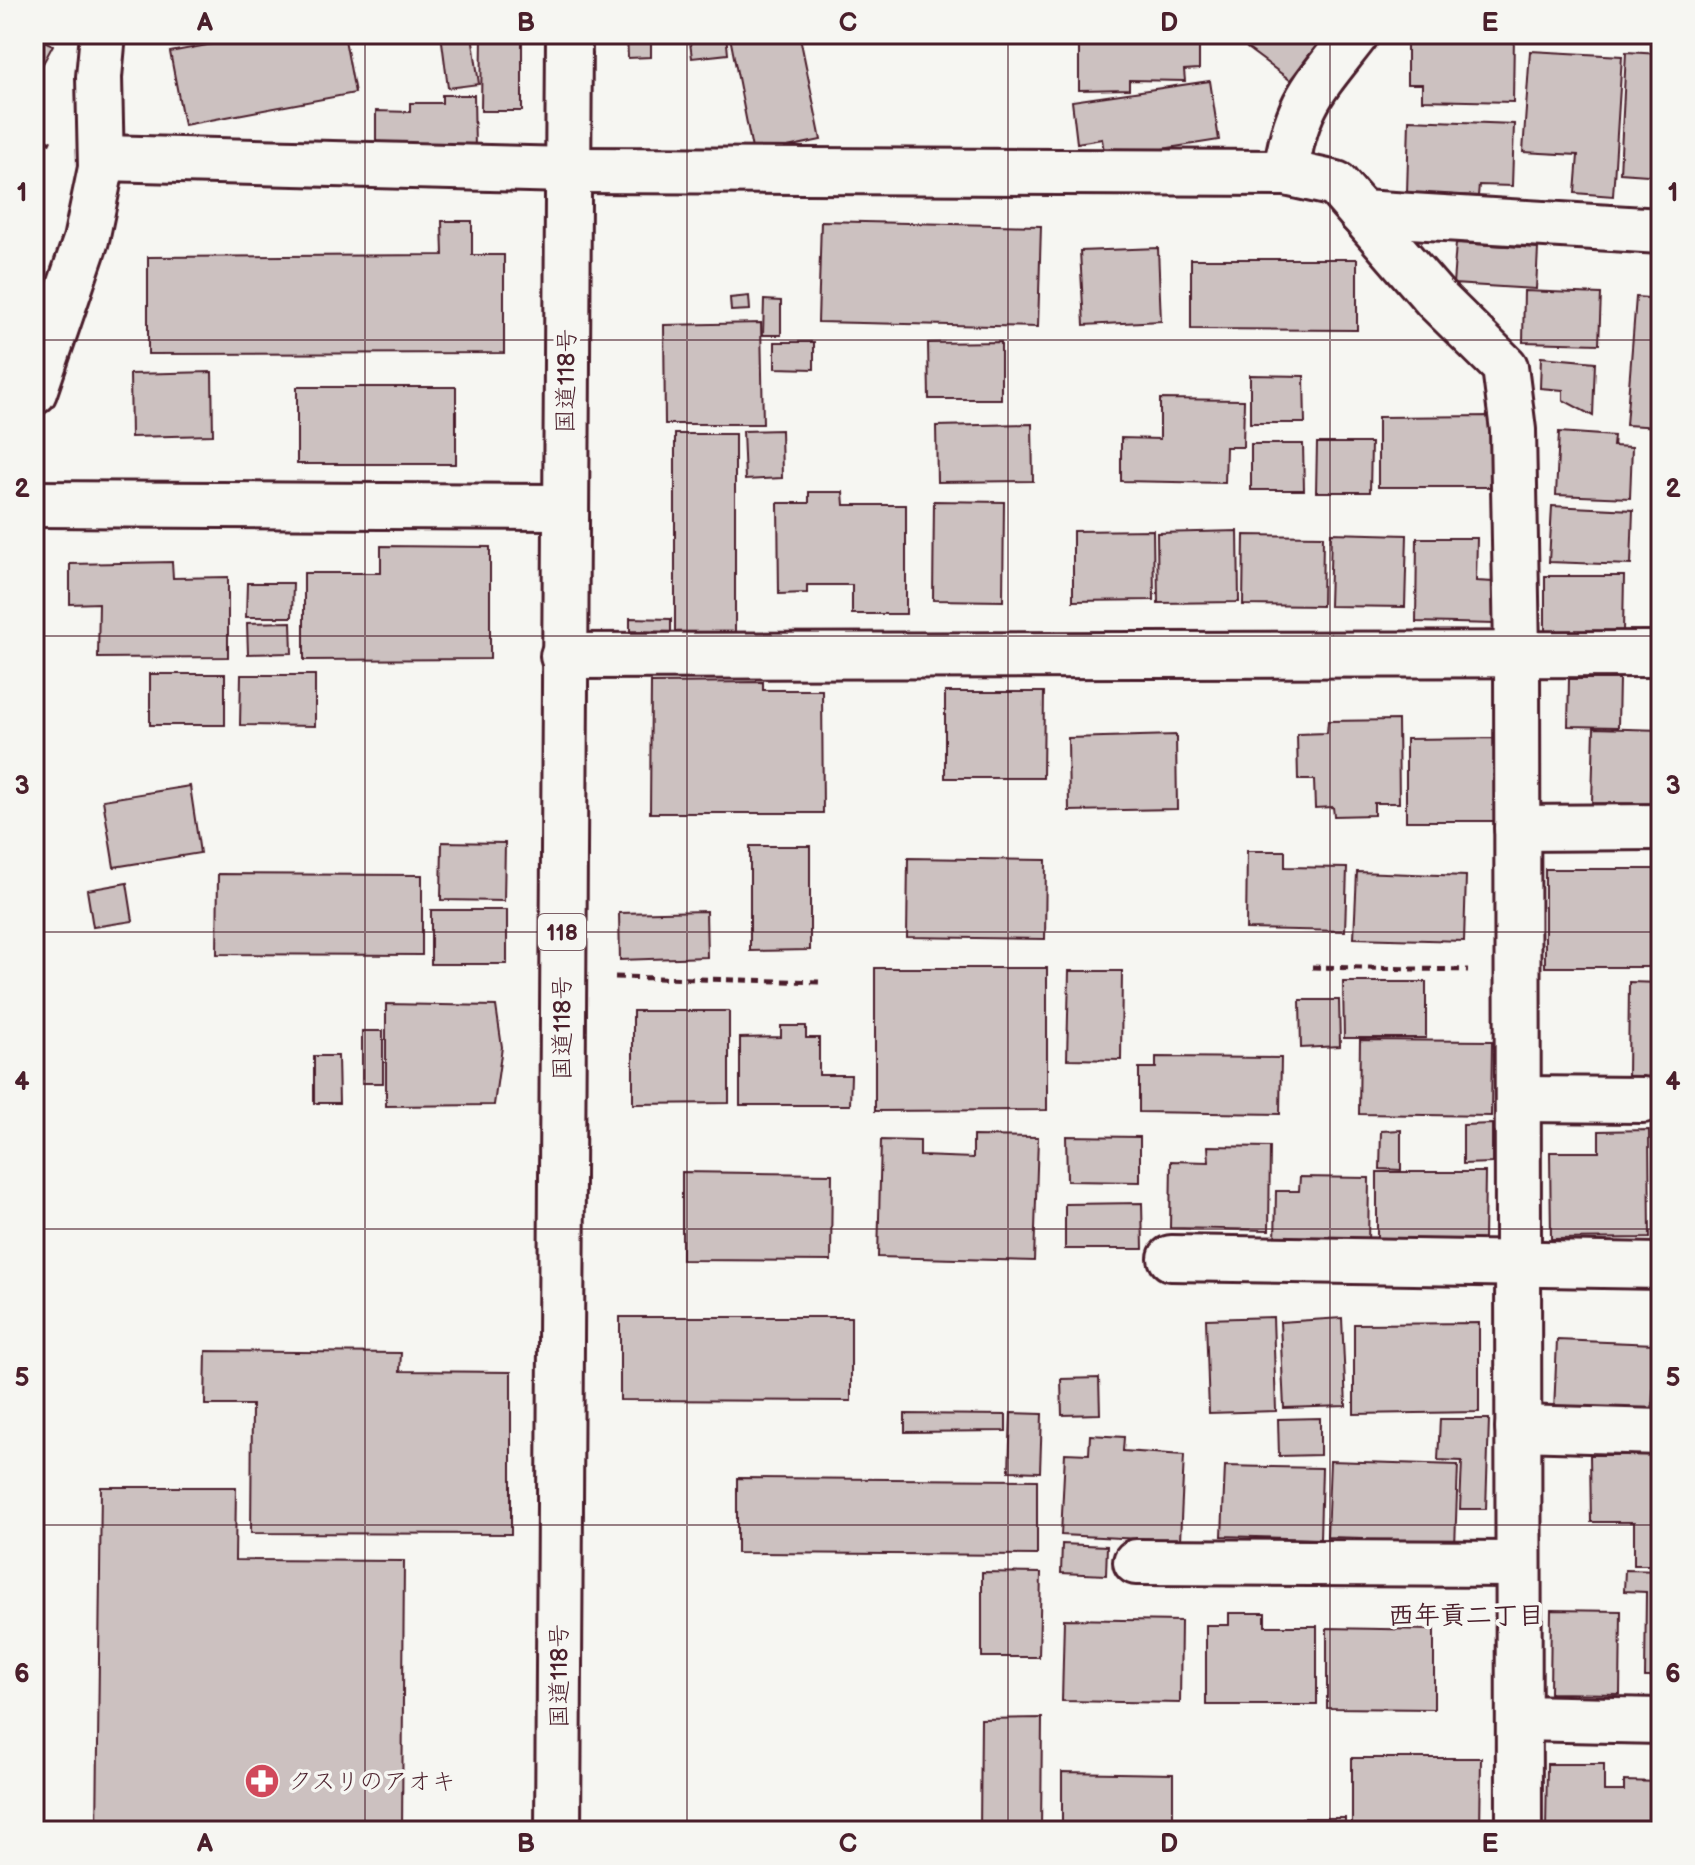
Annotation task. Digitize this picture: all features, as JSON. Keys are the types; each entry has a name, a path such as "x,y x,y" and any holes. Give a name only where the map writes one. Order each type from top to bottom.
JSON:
{"main road":[{"path":"34,392 86,240 103,158 99,77 103,34"},
{"name":"国道118号","path":"558,1831 569,34"},
{"path":"1286,173 1291,137 1303,103 1356,34"},
{"path":"103,158 568,170 1286,173 1336,184 1436,299 1505,367 1513,430 1517,652 1519,1831"},
{"path":"1361,213 1661,231"},
{"path":"34,504 564,507"},
{"path":"563,656 1661,654"},
{"path":"1517,828 1661,827"},
{"path":"1518,1099 1643,1100"},
{"path":"1171,1258 1661,1266"},
{"path":"1518,1428 1661,1432"},
{"path":"1136,1562 1518,1564"},
{"path":"1519,1718 1661,1721"}],"path":[{"path":"1312,967 1517,970"},
{"path":"562,975 823,982"}],"building":[{"path":"34,34 51,34 46,42 53,45 34,80"},
{"path":"233,34 344,34 355,93 184,125 170,52 234,40"},
{"path":"441,34 472,34 479,84 448,88"},
{"path":"482,34 522,34 522,111 481,111"},
{"path":"689,34 726,34 728,54 692,58"},
{"path":"787,34 788,39 800,37 821,140 753,154 730,37"},
{"path":"1079,34 1185,34 1185,41 1199,41 1199,69 1184,70 1185,81 1129,80 1129,89 1079,90"},
{"path":"1258,34 1325,34 1290,80 1247,48"},
{"path":"1407,34 1514,34 1513,102 1422,100 1422,84 1407,84"},
{"path":"627,35 651,35 651,57 628,58"},
{"path":"1530,51 1622,56 1613,196 1575,193 1578,155 1523,152"},
{"path":"1626,52 1661,54 1661,176 1620,173"},
{"path":"1210,81 1219,140 1105,158 1102,139 1077,143 1072,101"},
{"path":"442,95 474,95 475,150 376,150 376,111 410,112 410,103 442,103"},
{"path":"1409,120 1514,124 1512,186 1479,185 1478,196 1407,193"},
{"path":"442,221 472,221 472,255 504,255 504,353 148,354 148,257 443,255"},
{"path":"821,221 1041,226 1038,327 818,322"},
{"path":"1456,243 1538,248 1536,289 1453,284"},
{"path":"1158,248 1161,321 1084,325 1080,251"},
{"path":"1191,259 1357,259 1357,330 1191,329"},
{"path":"1524,291 1601,294 1599,344 1523,342"},
{"path":"749,296 750,310 731,311 730,298"},
{"path":"1636,297 1661,299 1661,427 1626,425"},
{"path":"764,300 781,301 781,335 763,335"},
{"path":"761,323 763,424 665,424 664,325"},
{"path":"775,342 814,342 814,369 775,368"},
{"path":"1001,342 1001,399 929,399 928,343"},
{"path":"1541,357 1595,362 1593,416 1563,400 1563,390 1540,388"},
{"path":"212,372 213,435 131,437 130,374"},
{"path":"1250,375 1304,376 1305,423 1250,423"},
{"path":"297,387 456,387 456,464 297,464"},
{"path":"1160,399 1244,400 1243,447 1226,447 1225,483 1121,481 1121,438 1160,439"},
{"path":"1492,416 1492,487 1378,487 1378,417"},
{"path":"1032,424 1033,481 937,482 936,426"},
{"path":"781,430 782,478 745,480 743,431"},
{"path":"1559,432 1614,436 1613,446 1632,447 1630,498 1556,495"},
{"path":"675,434 735,434 735,632 675,632"},
{"path":"1317,443 1371,443 1370,492 1316,492"},
{"path":"1251,444 1303,444 1304,490 1251,490"},
{"path":"809,492 843,492 844,505 906,505 906,614 852,614 852,585 807,585 807,593 779,594 778,503 809,503"},
{"path":"934,501 1004,502 1003,601 933,600"},
{"path":"1552,506 1633,510 1631,565 1549,562"},
{"path":"1153,530 1154,600 1073,601 1073,531"},
{"path":"1238,531 1239,602 1158,603 1157,533"},
{"path":"1331,533 1407,535 1405,607 1329,606"},
{"path":"1244,535 1323,536 1322,606 1243,605"},
{"path":"1417,538 1477,538 1476,581 1494,582 1494,624 1416,622"},
{"path":"381,546 490,547 490,659 304,660 304,573 381,573"},
{"path":"172,562 173,578 228,577 228,657 98,658 99,603 70,604 70,564"},
{"path":"1545,576 1624,576 1623,632 1545,631"},
{"path":"247,583 293,583 292,617 246,617"},
{"path":"630,618 671,619 671,632 630,631"},
{"path":"291,622 292,653 248,654 247,623"},
{"path":"150,674 225,674 225,725 150,725"},
{"path":"241,675 315,675 315,726 240,725"},
{"path":"1569,679 1619,679 1618,727 1568,726"},
{"path":"763,682 763,690 822,690 823,813 650,813 651,683"},
{"path":"945,692 1044,692 1043,778 945,778"},
{"path":"1398,720 1399,803 1374,803 1374,815 1334,816 1333,807 1315,808 1314,780 1298,780 1297,734 1327,733 1328,721"},
{"path":"1594,728 1661,730 1661,804 1592,803"},
{"path":"1176,735 1177,809 1069,811 1068,738"},
{"path":"1494,738 1494,821 1406,821 1406,739"},
{"path":"190,786 200,853 114,867 103,800"},
{"path":"442,842 505,843 504,901 441,900"},
{"path":"750,846 810,846 810,950 750,951"},
{"path":"1247,851 1285,851 1285,867 1347,868 1345,931 1246,929"},
{"path":"908,858 1046,860 1045,939 907,937"},
{"path":"1545,869 1661,869 1661,967 1545,967"},
{"path":"1357,872 1466,876 1464,941 1354,938"},
{"path":"218,874 422,875 422,955 217,954"},
{"path":"127,883 133,921 93,927 87,890"},
{"path":"431,910 507,910 507,964 431,964"},
{"path":"706,911 707,957 620,960 619,913"},
{"path":"875,968 1047,968 1047,1110 875,1111"},
{"path":"1069,971 1122,971 1121,1060 1067,1059"},
{"path":"1343,982 1426,982 1426,1038 1344,1038"},
{"path":"1629,982 1661,983 1661,1077 1628,1077"},
{"path":"1300,1000 1339,1000 1340,1046 1301,1048"},
{"path":"386,1004 496,1006 502,1047 494,1105 386,1106"},
{"path":"633,1011 729,1011 729,1103 633,1104"},
{"path":"781,1026 806,1026 806,1038 819,1038 819,1075 851,1075 850,1105 740,1105 740,1038 781,1037"},
{"path":"362,1031 383,1031 383,1083 362,1083"},
{"path":"1360,1040 1492,1041 1491,1116 1359,1114"},
{"path":"314,1056 338,1056 339,1103 314,1103"},
{"path":"1156,1057 1281,1058 1280,1114 1139,1112 1139,1068 1156,1068"},
{"path":"1492,1124 1492,1163 1463,1164 1463,1125"},
{"path":"1401,1130 1401,1170 1380,1169 1381,1131"},
{"path":"1649,1130 1650,1238 1551,1239 1550,1152 1599,1152 1599,1131"},
{"path":"973,1136 1038,1137 1034,1261 878,1257 881,1140 920,1141 920,1156 973,1158"},
{"path":"1066,1136 1140,1137 1140,1182 1067,1181"},
{"path":"1208,1146 1270,1147 1269,1230 1170,1228 1171,1161 1209,1162"},
{"path":"682,1172 832,1174 831,1261 682,1260"},
{"path":"1377,1172 1485,1172 1484,1240 1377,1240"},
{"path":"1300,1177 1369,1178 1368,1246 1275,1245 1276,1191 1299,1191"},
{"path":"1142,1203 1143,1249 1065,1249 1065,1204"},
{"path":"620,1317 851,1317 851,1401 620,1400"},
{"path":"1273,1317 1276,1411 1209,1413 1206,1319"},
{"path":"1342,1318 1346,1406 1284,1408 1280,1322"},
{"path":"1479,1323 1479,1412 1354,1414 1354,1324"},
{"path":"1557,1340 1655,1344 1652,1415 1554,1412"},
{"path":"1661,1344 1661,1417 1658,1417"},
{"path":"206,1351 401,1353 400,1371 511,1372 511,1534 251,1533 252,1405 205,1405"},
{"path":"1099,1378 1100,1414 1062,1415 1061,1379"},
{"path":"1011,1413 1042,1414 1040,1472 1009,1471"},
{"path":"905,1414 1006,1415 1006,1431 905,1432"},
{"path":"1320,1418 1320,1455 1279,1456 1278,1419"},
{"path":"1440,1419 1489,1419 1486,1509 1460,1509 1462,1461 1438,1460"},
{"path":"1090,1435 1124,1437 1123,1451 1184,1455 1180,1541 1061,1535 1065,1453 1089,1454"},
{"path":"1590,1455 1661,1455 1661,1565 1634,1565 1634,1522 1591,1522"},
{"path":"1330,1461 1458,1465 1455,1547 1363,1545 1363,1538 1327,1537"},
{"path":"1225,1466 1322,1468 1320,1539 1222,1536"},
{"path":"737,1478 1037,1480 1037,1555 737,1553"},
{"path":"101,1487 236,1487 235,1560 404,1561 402,1831 97,1831"},
{"path":"1062,1544 1107,1546 1106,1575 1061,1573"},
{"path":"1625,1570 1661,1571 1661,1690 1654,1689 1654,1677 1645,1677 1646,1592 1624,1591"},
{"path":"982,1572 1041,1573 1039,1657 982,1657"},
{"path":"1551,1610 1621,1611 1620,1694 1550,1693"},
{"path":"1229,1613 1265,1613 1265,1626 1317,1626 1317,1705 1206,1705 1206,1625 1229,1625"},
{"path":"1064,1619 1181,1621 1180,1703 1062,1701"},
{"path":"1327,1628 1434,1630 1434,1709 1327,1708"},
{"path":"1042,1718 1041,1831 980,1831 981,1719"},
{"path":"1352,1758 1481,1758 1480,1831 1352,1831"},
{"path":"1547,1764 1604,1764 1604,1791 1624,1791 1624,1781 1661,1782 1661,1831 1546,1831"},
{"path":"1062,1772 1173,1774 1173,1831 1062,1831"},
{"path":"1302,1818 1345,1818 1345,1831 1301,1831"}],"place":[{"name":"クスリのアオキ","path":"262,1781"}],"district":[{"name":"西年貢二丁目","path":"1466,1615"}]}
